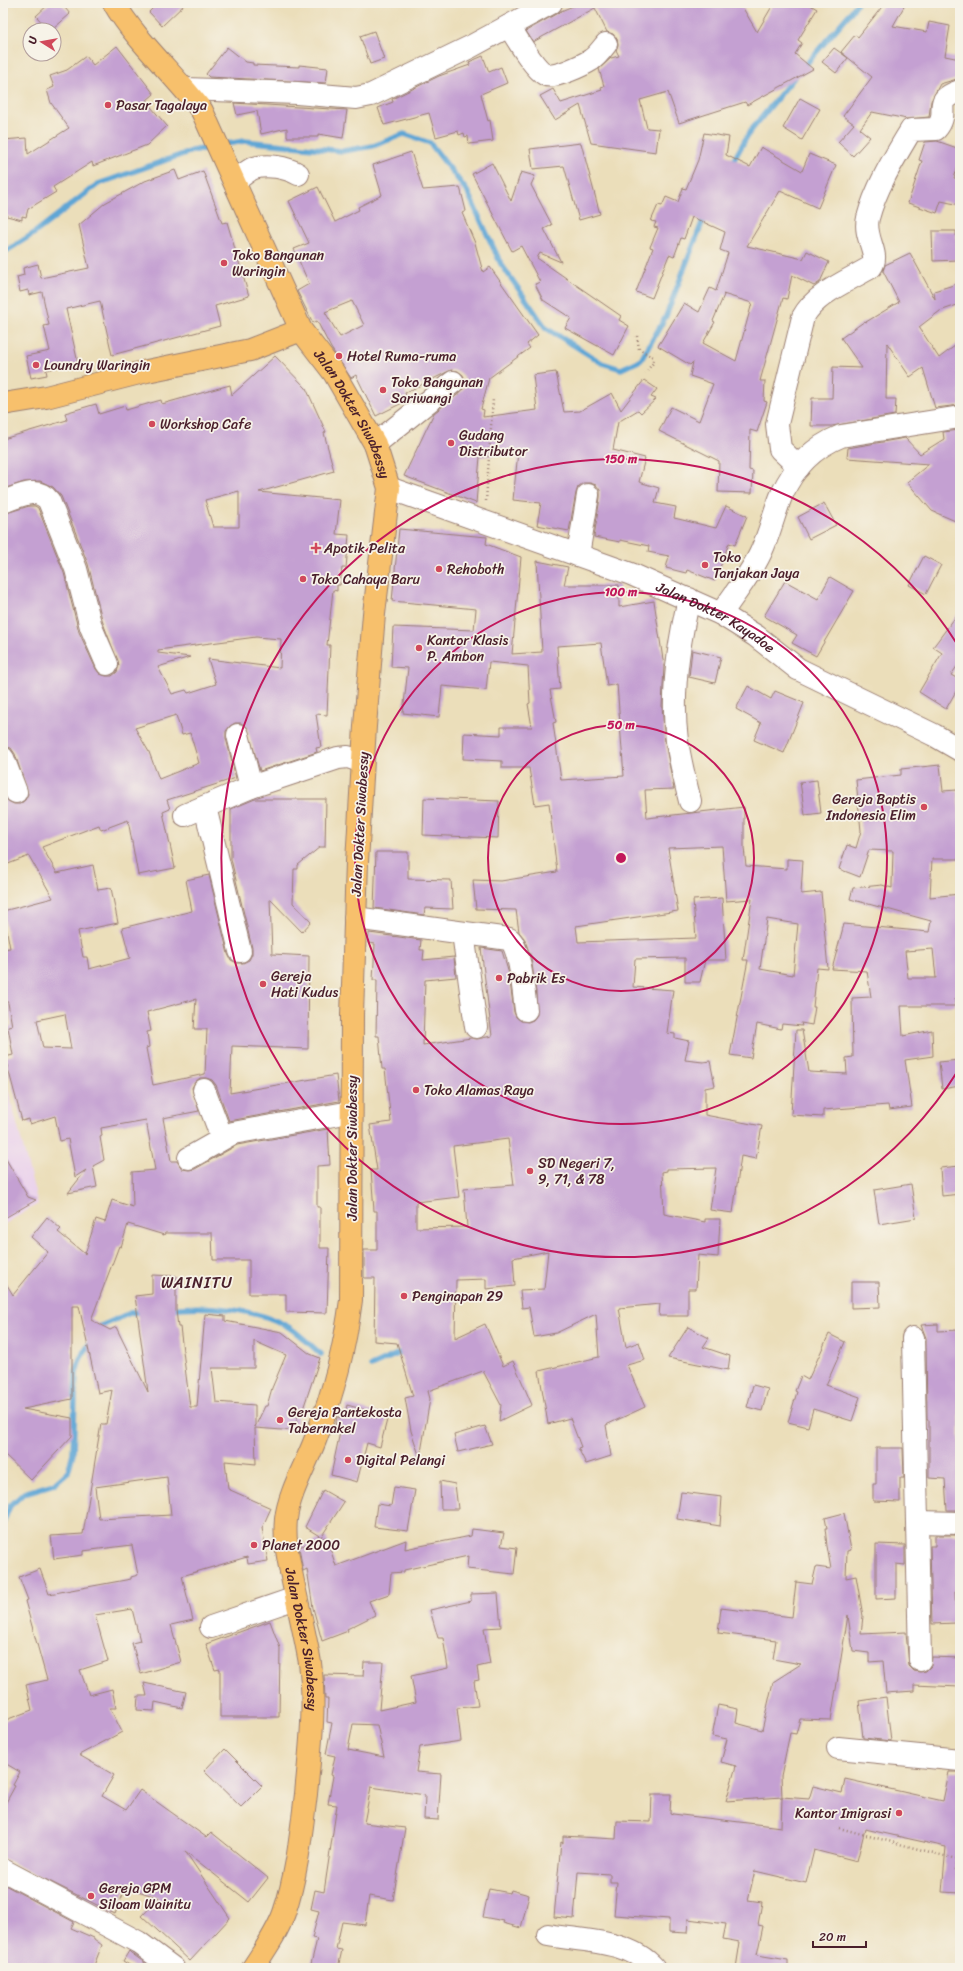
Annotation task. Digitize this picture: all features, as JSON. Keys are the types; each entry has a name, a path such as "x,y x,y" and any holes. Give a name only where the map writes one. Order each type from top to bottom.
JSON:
{"main road":[{"name":"Jalan Dokter Siwabessy","path":"114,3 130,27 186,89 202,111 301,330 334,373 375,444 389,488 374,614 362,762 355,918 351,1112 351,1300 347,1332 337,1374 325,1414 291,1501 287,1517 286,1550 309,1661 312,1684 313,1725 296,1869 288,1901 276,1929 253,1968"},
{"path":"3,404 46,397 147,371 250,350 301,330"}],"street":[{"path":"186,89 310,94 356,98 371,95 400,83 551,3"},
{"path":"509,26 525,51 545,75 551,76 562,74 591,60 606,44"},
{"path":"799,467 780,449 777,424 802,317 808,308 817,300 872,267 876,262 876,257 868,238 868,219 882,184 911,130 936,129 941,123 943,100 946,96 960,91"},
{"path":"231,174 253,168 274,166 291,170 298,174"},
{"path":"375,444 452,382"},
{"path":"721,614 760,554 770,531 782,495 799,467 812,452 826,442 841,436 960,417"},
{"name":"Jalan Dokter Kayadoe","path":"389,488 631,574 689,599 721,614 756,636 798,669 960,749"},
{"path":"3,502 30,493 38,493 45,496 49,501 76,569 91,627 107,664"},
{"path":"578,555 588,495"},
{"path":"689,599 678,650 675,698 677,740 690,801"},
{"path":"238,735 251,787"},
{"path":"185,815 251,787 338,758 348,757 362,762"},
{"path":"3,758 16,792"},
{"path":"206,807 240,951"},
{"path":"355,918 509,939 513,942 526,1010"},
{"path":"463,933 476,1027"},
{"path":"204,1090 222,1138"},
{"path":"189,1158 233,1133 351,1112"},
{"path":"913,1338 920,1660"},
{"path":"918,1522 960,1523"},
{"path":"211,1627 296,1598"},
{"path":"838,1748 960,1760"},
{"path":"3,1870 138,1942 173,1968"},
{"path":"548,1935 621,1947 644,1959 654,1968"}],"path":[{"path":"637,336 639,349 653,357 653,363 644,373"},
{"path":"484,522 493,398"},
{"path":"839,1828 960,1860"}],"shaded area":[{"path":"3,1070 38,1204 3,1225"}],"building":[{"path":"50,3 61,3 70,14 61,22 42,22 36,16"},
{"path":"158,3 186,3 162,26 149,12"},
{"path":"580,3 740,3 757,32 774,3 807,3 817,9 798,40 802,43 795,54 813,69 747,105 745,102 679,123 668,92 640,100 647,128 659,129 656,152 591,143 580,105 555,120 540,96 553,89 561,103 602,90 601,87 604,86 599,69 611,58 619,56 616,50 618,45 617,39 613,34 607,32 595,8 533,42 526,31 561,11"},
{"path":"885,3 906,3 893,26 927,32 929,22 950,26 945,56 960,59 957,79 940,84 931,101 929,117 907,119 872,112 860,129 870,137 853,156 838,142 854,124 843,116 872,77 841,52 855,35 858,37"},
{"path":"374,31 384,59 370,64 360,36"},
{"path":"117,46 154,94 146,101 167,126 147,145 93,166 92,162 53,187 56,192 28,209 26,217 22,216 22,220 3,215 3,140 27,138 28,154 69,128 51,103 47,90 54,87 50,76 67,70 86,56 93,65"},
{"path":"227,47 246,62 253,63 253,65 299,67 299,65 328,68 326,83 209,77 206,74"},
{"path":"834,48 848,58 836,73 822,62"},
{"path":"483,56 489,72 501,67 507,83 481,94 488,121 490,120 493,141 469,144 468,136 465,137 464,133 459,135 458,131 436,137 429,113 384,125 378,108 393,102 392,99 439,76 470,65 469,62"},
{"path":"800,98 820,109 802,140 783,128"},
{"path":"234,103 347,110 343,138 318,134 318,137 287,137 287,128 261,134 257,111 237,115"},
{"path":"704,133 729,137 726,155 750,167 761,147 802,171 809,154 836,165 818,208 780,191 747,246 803,259 807,251 829,262 820,282 814,286 792,275 787,299 783,298 760,381 765,381 764,401 767,402 757,432 750,430 749,470 753,471 752,493 718,492 719,461 659,431 671,407 699,421 713,384 690,376 693,362 690,365 658,346 684,303 699,312 710,288 716,291 728,253 720,250 725,232 692,217 684,239 681,238 674,257 669,255 652,298 636,292 653,248 650,247 658,228 654,227 656,222 651,221 658,205 662,206 666,197 678,202 683,188 686,189 698,160","holes":["723,294 752,303 736,361 703,343 715,322 713,321 724,295"]},
{"path":"937,141 960,149 960,161 954,178 960,179 960,205 941,201 937,213 908,203 922,161 919,160 925,142"},
{"path":"581,143 600,214 579,220 564,166 533,169 530,149"},
{"path":"411,152 423,190 460,187 466,211 462,213 475,243 483,272 490,267 538,335 527,344 530,348 489,378 481,409 484,410 483,417 537,410 533,375 556,372 564,412 580,411 612,393 621,410 644,380 657,389 651,397 656,399 641,413 638,410 618,422 613,450 645,458 639,482 659,488 655,503 676,507 674,518 716,528 726,506 747,516 735,545 729,543 715,581 687,570 686,573 666,568 669,556 648,552 649,546 620,540 620,542 594,537 600,490 596,485 590,483 583,483 578,487 569,531 537,525 541,503 513,500 518,452 480,457 476,503 404,476 434,413 461,392 465,386 463,375 458,371 451,370 405,393 408,400 376,416 356,375 351,378 331,348 317,321 313,323 297,291 309,284 294,249 309,243 289,201 318,187 335,222 359,210 358,207 382,195 373,165","holes":["352,301 364,325 340,337 325,312"]},
{"path":"492,163 511,201 521,172 535,176 531,185 552,225 544,229 561,262 540,253 537,258 621,316 619,320 629,326 614,355 565,328 571,318 543,300 535,284 540,282 521,246 512,251 472,174"},
{"path":"175,170 179,180 203,171 222,223 227,222 249,296 215,306 220,326 112,355 100,301 66,309 78,363 46,370 47,375 31,378 26,356 50,351 44,326 49,325 42,292 29,295 28,290 20,292 17,277 24,275 23,268 38,264 41,278 89,268 79,225 105,203 145,181"},
{"path":"932,231 956,231 957,260 933,261"},
{"path":"910,253 935,299 934,291 960,283 960,304 940,311 919,327 939,358 960,342 960,405 935,408 923,368 910,377 887,343 886,399 896,399 895,415 832,426 811,426 812,398 832,398 833,367 862,368 841,338 865,321 866,322 899,302 883,271 885,265"},
{"path":"275,356 306,388 326,432 324,433 334,471 259,492 340,500 336,534 349,535 346,568 342,568 340,585 337,585 337,591 333,590 327,645 330,645 327,715 316,714 321,747 316,748 317,752 260,771 247,727 241,723 235,723 230,726 226,731 226,738 236,778 167,800 170,809 163,812 175,868 138,875 128,820 101,830 99,825 42,847 57,873 93,865 98,890 111,888 118,923 78,931 83,957 87,957 89,969 130,958 122,928 192,911 186,880 209,875 228,954 231,960 237,963 243,963 249,960 252,954 252,948 231,859 231,809 255,799 326,799 325,847 320,847 298,865 298,869 294,869 293,903 311,922 302,932 270,899 272,954 309,956 308,1049 232,1046 230,1093 336,1075 339,1101 229,1121 216,1085 212,1080 200,1078 195,1082 192,1088 199,1111 163,1118 171,1161 177,1161 182,1169 189,1170 195,1169 237,1145 328,1129 330,1165 317,1166 317,1207 320,1207 320,1248 329,1248 327,1313 286,1312 286,1294 249,1294 249,1260 213,1260 212,1233 165,1233 164,1235 128,1224 121,1247 119,1246 91,1320 110,1330 116,1327 148,1392 135,1296 152,1294 152,1275 176,1276 176,1310 178,1327 180,1327 190,1407 197,1407 205,1314 225,1316 225,1321 282,1332 310,1354 320,1358 303,1409 298,1408 296,1431 255,1428 256,1464 225,1461 228,1489 271,1508 262,1528 268,1561 248,1564 247,1557 182,1576 193,1620 171,1625 181,1662 141,1674 132,1643 140,1641 132,1609 95,1615 108,1661 80,1670 89,1695 112,1689 116,1708 110,1708 122,1732 79,1755 114,1775 102,1796 126,1810 140,1790 206,1837 211,1832 268,1878 249,1902 185,1851 230,1918 190,1961 142,1916 159,1898 126,1887 115,1914 3,1858 3,1808 15,1786 13,1785 20,1772 3,1762 3,1721 32,1710 26,1685 47,1680 25,1601 28,1600 19,1577 40,1569 49,1594 131,1579 131,1577 138,1575 132,1545 83,1551 83,1555 54,1559 51,1536 83,1534 101,1424 106,1424 112,1390 98,1393 79,1306 72,1306 72,1399 23,1409 72,1418 72,1436 31,1480 3,1453 3,1278 13,1295 48,1252 31,1237 47,1217 61,1229 58,1232 85,1254 96,1219 105,1222 112,1200 133,1207 132,1172 155,1170 146,1120 101,1128 102,1136 100,1137 104,1160 93,1166 97,1187 68,1193 86,1170 75,1177 68,1139 60,1141 55,1116 30,1124 29,1119 22,1121 5,1057 13,1055 8,1027 12,1026 8,1003 3,995 3,949 10,948 3,911 53,898 29,856 3,866 3,793 8,801 14,804 20,804 25,800 28,794 15,754 11,748 3,746 3,514 29,506 35,506 38,508 64,573 79,632 96,669 100,674 112,676 117,672 119,665 103,623 88,564 61,496 53,487 40,481 24,482 3,489 3,439 67,420 65,413 96,404 99,414 125,406 126,410 161,400 162,404 230,385 232,395","holes":["239,491 239,527 213,527 205,500","256,637 281,639 280,668 208,659 216,684 188,693 186,690 172,694 158,667 190,657 158,653 158,650","176,715 182,735 190,733 199,763 159,779 149,752 135,728","196,999 194,1029 207,1029 205,1074 153,1085 146,1048 149,1047 147,1032 151,1031 147,1012","65,1014 71,1049 43,1048 37,1020","254,1341 286,1355 272,1388 267,1406 265,1406 255,1427 255,1405 216,1402 212,1368 254,1368","167,1477 171,1515 99,1519 95,1487"]},
{"path":"960,430 960,523 932,511 907,482 929,464 847,458 848,448 905,438 920,454 944,439 943,432"},
{"path":"824,503 836,525 809,539 798,517"},
{"path":"399,529 487,537 486,544 521,557 512,654 542,652 537,561 568,567 564,585 619,585 619,607 654,601 664,666 662,706 665,742 674,789 645,790 647,818 744,807 744,848 746,866 787,869 787,859 803,860 801,894 821,892 828,969 817,968 813,1007 815,1007 812,1025 801,1023 802,1026 782,1024 781,1029 757,1024 751,1058 730,1055 748,960 743,960 752,899 726,901 722,846 668,848 678,911 576,926 578,942 696,938 693,900 722,898 726,960 705,960 700,982 685,982 685,958 635,959 633,987 673,990 667,1033 675,1034 675,1038 689,1041 685,1060 703,1062 710,1061 715,1086 705,1088 705,1115 762,1126 756,1159 741,1156 733,1213 710,1210 716,1168 667,1169 667,1171 662,1172 664,1214 705,1222 705,1219 720,1219 718,1257 698,1255 696,1289 688,1289 688,1316 659,1316 660,1304 619,1308 626,1347 639,1342 645,1360 627,1365 645,1407 606,1425 611,1456 586,1464 578,1448 581,1447 570,1418 548,1424 539,1371 599,1357 596,1314 556,1333 534,1337 529,1307 522,1308 520,1290 544,1289 548,1251 513,1258 515,1286 486,1289 486,1279 456,1280 455,1338 485,1324 503,1366 513,1361 532,1405 499,1421 501,1405 483,1371 428,1391 430,1399 420,1458 411,1431 405,1398 413,1396 397,1343 374,1341 375,1278 364,1278 364,1250 377,1250 377,1211 374,1211 371,1170 377,1170 370,1125 391,1122 385,1069 382,1069 379,1036 376,1036 377,980 373,980 375,944 368,943 369,933 421,940 420,950 424,950 423,960 454,957 456,977 425,980 423,1045 492,1036 481,948 502,951 509,974 514,1012 516,1017 521,1021 528,1022 533,1020 537,1015 536,992 531,957 524,938 519,932 516,910 476,909 473,880 501,881 557,872 549,803 535,805 529,768 502,768 502,761 463,759 464,733 501,735 501,727 532,727 528,704 530,703 528,666 489,662 486,690 442,686 439,717 403,713 408,668 391,667 393,627 474,630 476,609 392,601","holes":["601,643 607,686 617,684 624,776 561,780 553,723 556,722 550,690 560,689 557,646","767,919 798,924 793,975 760,969","508,1139 514,1185 464,1189 467,1227 416,1228 416,1202 459,1197 453,1146"]},
{"path":"924,556 941,565 926,594 909,585"},
{"path":"830,577 854,591 816,656 792,643 797,635 764,616 785,581 818,599"},
{"path":"960,611 960,662 951,675 960,680 960,684 946,709 919,692 942,653 933,647"},
{"path":"692,650 721,657 715,683 689,677"},
{"path":"748,686 771,699 775,691 804,703 784,753 754,740 761,723 736,709"},
{"path":"940,765 943,791 957,790 960,822 960,859 932,859 930,897 960,894 960,999 955,999 955,1006 901,1006 903,1036 932,1030 933,1056 905,1060 912,1107 889,1110 888,1105 823,1110 823,1117 791,1115 796,1030 802,1030 809,1072 847,1074 846,1058 853,1057 852,998 871,997 867,971 832,969 844,924 929,932 931,921 850,899 853,888 882,885 892,888 893,851 869,850 860,877 839,869 847,845 856,848 861,831 856,780 901,775 901,769","holes":["933,949 936,978 908,978 905,951"]},
{"path":"817,780 821,813 805,815 800,782"},
{"path":"424,798 499,801 498,838 423,835"},
{"path":"376,852 408,852 408,879 451,880 453,909 425,908 424,915 374,908"},
{"path":"960,1060 960,1086 942,1089 939,1062"},
{"path":"3,1154 28,1197 36,1200 3,1219"},
{"path":"960,1166 960,1194 942,1196 940,1168"},
{"path":"911,1184 916,1218 879,1224 874,1190"},
{"path":"851,1282 879,1282 880,1307 851,1308"},
{"path":"938,1324 938,1331 959,1330 960,1510 947,1510 945,1479 929,1478 929,1420 927,1420 926,1338 921,1325"},
{"path":"688,1327 709,1338 703,1347 730,1356 728,1370 668,1358"},
{"path":"829,1334 845,1342 826,1385 860,1397 852,1421 813,1409 808,1427 788,1422 797,1392 795,1391 801,1376 808,1380"},
{"path":"753,1385 768,1389 762,1411 747,1407"},
{"path":"347,1405 388,1416 380,1447 367,1443 357,1482 331,1475 340,1432 334,1431 337,1417 344,1418"},
{"path":"485,1426 492,1444 458,1452 454,1435"},
{"path":"876,1448 903,1448 904,1478 900,1478 900,1502 873,1501 873,1484 876,1484"},
{"path":"440,1481 455,1484 458,1509 441,1509"},
{"path":"394,1487 415,1490 408,1531 374,1527 377,1504 391,1506"},
{"path":"323,1490 344,1502 321,1537 305,1527"},
{"path":"681,1492 722,1497 720,1526 677,1519"},
{"path":"844,1513 851,1550 847,1551 846,1578 856,1576 863,1616 861,1634 906,1632 909,1666 914,1671 926,1671 931,1666 932,1657 960,1658 960,1687 914,1685 914,1691 886,1693 883,1661 869,1662 869,1653 853,1651 848,1615 831,1720 800,1719 796,1734 790,1733 781,1776 782,1797 726,1801 736,1766 721,1762 727,1739 712,1736 718,1705 738,1709 736,1723 762,1730 773,1682 801,1664 773,1659 776,1640 718,1633 721,1608 792,1617 796,1582 812,1584 816,1567 831,1569 827,1546 825,1528 827,1528 825,1518"},
{"path":"472,1529 504,1533 501,1546 517,1548 514,1574 467,1569 468,1556 404,1570 404,1572 391,1573 389,1594 369,1601 375,1615 347,1629 348,1631 322,1641 313,1608 307,1569 303,1571 299,1547 326,1537 336,1566 406,1540 405,1549 471,1536"},
{"path":"935,1535 960,1535 960,1558 957,1558 957,1592 955,1592 956,1623 932,1624 930,1546 935,1546"},
{"path":"876,1544 905,1545 905,1565 896,1564 896,1598 876,1599"},
{"path":"498,1593 501,1627 484,1628 490,1664 477,1667 479,1680 474,1681 478,1706 457,1708 461,1741 420,1747 416,1772 441,1774 438,1820 424,1819 425,1795 371,1787 364,1823 405,1828 393,1900 369,1896 365,1925 342,1922 336,1949 342,1950 338,1968 311,1964 317,1939 312,1938 319,1911 311,1909 315,1890 324,1892 337,1805 328,1804 333,1776 331,1775 335,1756 326,1754 332,1723 327,1722 328,1699 325,1699 324,1675 363,1676 364,1662 383,1662 379,1710 416,1702 411,1676 448,1668 443,1638 438,1638 430,1610 471,1601 471,1594","holes":["353,1724 377,1725 384,1757 348,1750"]},
{"path":"270,1621 280,1648 279,1717 220,1717 220,1669 215,1670 206,1644"},
{"path":"144,1683 186,1692 182,1708 155,1702 154,1711 137,1710 138,1696 147,1696"},
{"path":"886,1697 891,1741 863,1738 859,1701"},
{"path":"225,1749 262,1786 241,1807 204,1771"},
{"path":"949,1772 960,1772 960,1848 955,1870 960,1870 960,1893 942,1892 946,1847 865,1829 857,1861 814,1850 806,1883 755,1871 748,1900 762,1902 758,1925 763,1926 757,1955 788,1960 788,1968 736,1968 740,1942 723,1939 726,1924 688,1919 687,1933 669,1932 669,1919 614,1915 617,1882 610,1882 610,1874 578,1872 574,1919 554,1917 561,1842 563,1843 563,1836 616,1839 617,1821 651,1822 652,1794 671,1794 670,1813 673,1814 781,1827 782,1797 809,1799 813,1786 842,1793 845,1779 943,1801"},
{"path":"3,1884 74,1922 71,1928 94,1938 102,1945 93,1968 3,1968"},
{"path":"489,1889 510,1893 511,1890 529,1895 521,1928 503,1923 504,1921 483,1917"},
{"path":"129,1951 152,1968 134,1968 123,1961"}],"waterway":[{"path":"802,69 857,3"},
{"path":"731,165 749,133 796,75"},
{"path":"221,145 244,141 343,151 373,146 404,134 430,143 467,191 501,264 546,328 602,363 621,369 641,360 666,316 705,215"},
{"path":"3,253 33,234 98,184 192,151 213,147"},
{"path":"169,1309 197,1307 228,1309 243,1311 272,1319 290,1328 321,1354"},
{"path":"98,1330 99,1327 130,1313 144,1311"},
{"path":"3,1523 10,1506 24,1493 54,1484 68,1472 73,1453 76,1373 80,1359 91,1341"},
{"path":"371,1366 406,1350"}],"place":[{"name":"Pasar Tagalaya","path":"108,105"},
{"name":"Toko Bangunan Waringin","path":"224,263"},
{"name":"Hotel Ruma-ruma","path":"339,356"},
{"name":"Loundry Waringin","path":"36,365"},
{"name":"Toko Bangunan Sariwangi","path":"383,390"},
{"name":"Workshop Cafe","path":"152,424"},
{"name":"Gudang Distributor","path":"451,443"},
{"name":"Apotik Pelita","path":"316,548"},
{"name":"Toko Tanjakan Jaya","path":"705,565"},
{"name":"Rehoboth","path":"439,569"},
{"name":"Toko Cahaya Baru","path":"303,579"},
{"name":"Kantor Klasis P. Ambon","path":"419,648"},
{"name":"Gereja Baptis Indonesia Elim","path":"924,807"},
{"name":"Pabrik Es","path":"499,978"},
{"name":"Gereja Hati Kudus","path":"263,984"},
{"name":"Toko Alamas Raya","path":"416,1090"},
{"name":"SD Negeri 7, 9, 71, & 78","path":"530,1171"},
{"name":"Penginapan 29","path":"404,1296"},
{"name":"Gereja Pantekosta Tabernakel","path":"280,1420"},
{"name":"Digital Pelangi","path":"348,1460"},
{"name":"Planet 2000","path":"254,1545"},
{"name":"Kantor Imigrasi","path":"899,1813"},
{"name":"Gereja GPM Siloam Wainitu","path":"91,1896"}],"district":[{"name":"WAINITU","path":"197,1282"}]}
